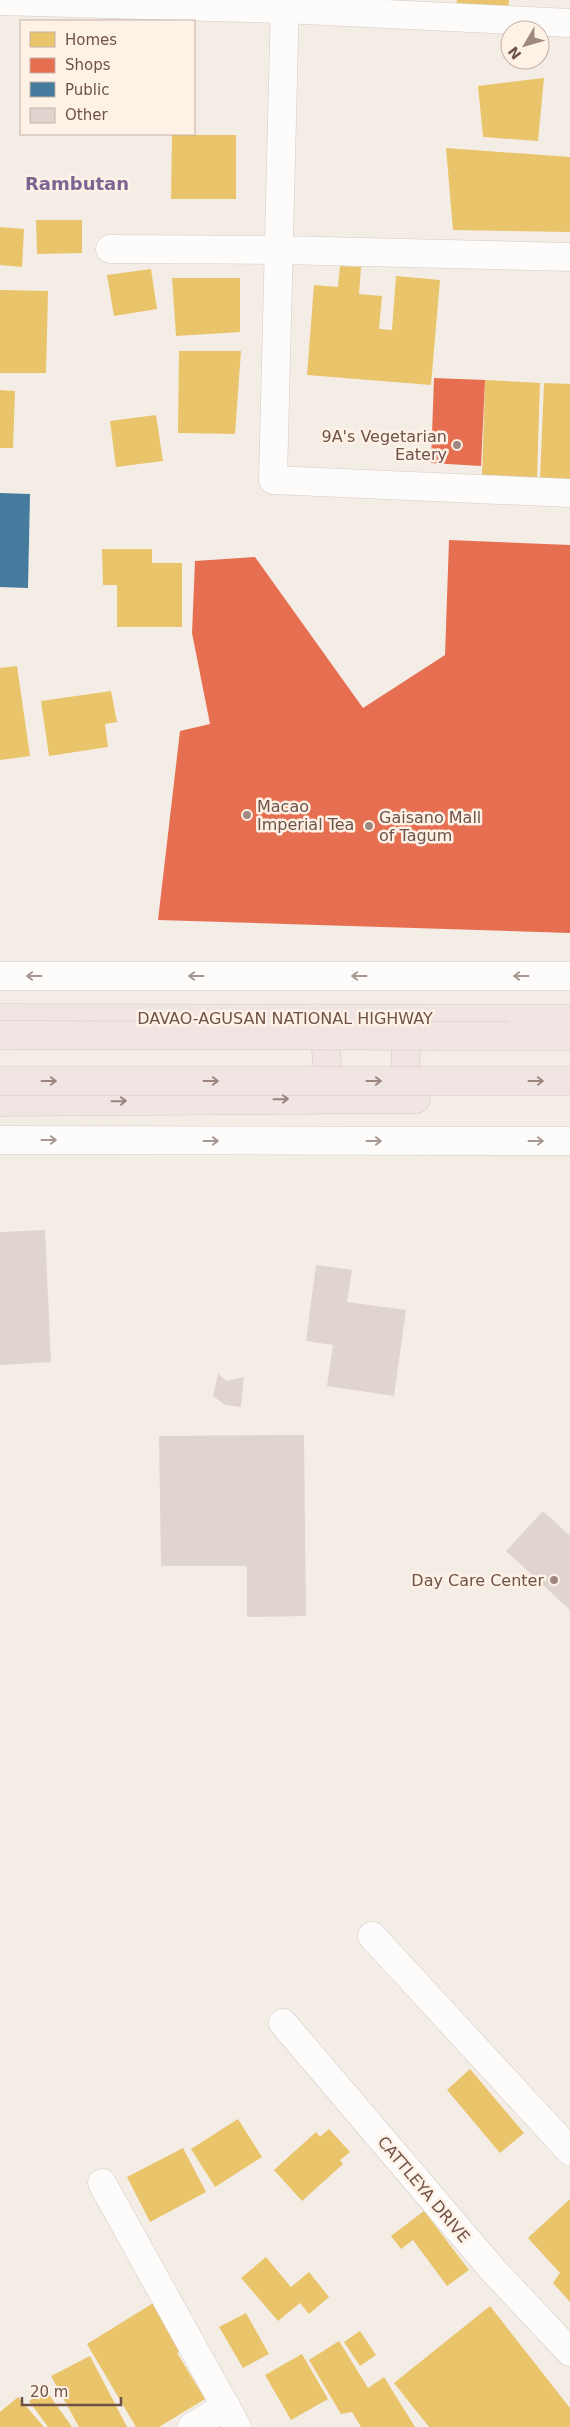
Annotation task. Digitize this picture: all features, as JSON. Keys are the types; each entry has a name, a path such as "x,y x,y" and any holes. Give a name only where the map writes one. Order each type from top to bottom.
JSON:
{"highway":[{"name":"DAVAO-AGUSAN NATIONAL HIGHWAY","path":"0,1018 570,1019"},
{"path":"315,1018 327,1044 328,1060 326,1074 316,1099"},
{"path":"0,1102 416,1099 405,1072 404,1060 409,1032 415,1018"},
{"name":"DAVAO-AGUSAN NATIONAL HIGHWAY","path":"0,1035 570,1036"},
{"path":"0,1081 570,1081"}],"street":[{"path":"0,1 284,5 570,23"},
{"path":"284,5 280,250 273,480 570,493"},
{"path":"110,249 280,250 570,257"},
{"path":"0,976 570,976"},
{"path":"0,1140 570,1141"},
{"path":"372,1936 570,2151"},
{"name":"CATTLEYA DRIVE","path":"283,2023 493,2270 570,2352"},
{"path":"102,2183 231,2417 192,2427"}],"building: Homes":[{"path":"457,0 509,0 508,10 456,6"},
{"path":"544,78 538,141 483,137 478,86"},
{"path":"172,135 236,135 236,199 171,199"},
{"path":"446,148 570,157 570,232 453,230"},
{"path":"36,220 82,220 82,253 37,254"},
{"path":"0,227 24,229 22,267 0,265"},
{"path":"340,266 361,267 359,294 382,296 379,329 392,330 396,276 440,280 431,385 307,375 314,285 338,287"},
{"path":"151,269 157,309 114,316 107,275"},
{"path":"172,278 240,278 240,332 176,336"},
{"path":"0,290 48,291 46,373 0,373"},
{"path":"179,351 241,351 235,434 178,433"},
{"path":"485,380 540,383 537,478 482,476"},
{"path":"544,383 570,384 570,481 540,479"},
{"path":"0,390 15,391 13,448 0,448"},
{"path":"156,415 163,461 116,467 110,421"},
{"path":"102,549 152,549 152,563 182,563 182,627 117,627 117,585 103,585"},
{"path":"17,666 30,756 0,760 0,668"},
{"path":"111,691 117,722 105,724 108,747 49,756 41,701"},
{"path":"470,2069 524,2133 500,2153 447,2090"},
{"path":"238,2119 262,2157 215,2187 191,2149"},
{"path":"329,2129 350,2152 340,2160 343,2164 302,2201 274,2170 316,2132 320,2137"},
{"path":"183,2148 206,2192 150,2222 127,2177"},
{"path":"570,2199 570,2302 553,2283 560,2273 528,2238"},
{"path":"424,2211 469,2270 447,2286 413,2240 401,2249 391,2236"},
{"path":"266,2257 291,2287 309,2272 329,2297 309,2314 300,2303 278,2321 241,2278"},
{"path":"155,2302 183,2350 177,2353 205,2399 159,2427 136,2427 87,2344"},
{"path":"490,2306 570,2408 570,2427 429,2427 394,2383"},
{"path":"246,2313 269,2354 243,2368 219,2327"},
{"path":"360,2331 376,2355 360,2366 344,2342"},
{"path":"339,2341 368,2388 384,2377 415,2427 361,2427 352,2412 341,2414 309,2360"},
{"path":"302,2354 328,2399 291,2420 265,2375"},
{"path":"90,2356 127,2427 79,2427 51,2376"},
{"path":"45,2389 72,2427 48,2427 29,2401"},
{"path":"18,2397 44,2427 0,2427 0,2412"}],"building: Shops":[{"path":"434,378 485,380 481,466 431,463"},
{"name":"Gaisano Mall of Tagum","path":"449,540 570,545 570,933 158,920 180,731 210,724 192,633 195,561 255,557 363,708 445,655"}],"building: Public":[{"path":"0,493 30,494 28,588 0,587"}],"building: Other":[{"path":"45,1230 51,1362 0,1365 0,1232"},
{"path":"316,1265 352,1270 347,1302 406,1310 394,1396 327,1386 333,1345 306,1341"},
{"path":"218,1374 227,1381 244,1377 241,1407 225,1405 213,1396"},
{"path":"304,1435 306,1616 247,1617 247,1566 161,1566 159,1436"},
{"name":"Day Care Center","path":"543,1511 570,1536 570,1610 506,1551"}],"place":[{"name":"9A's Vegetarian Eatery","path":"457,445"},
{"name":"Macao Imperial Tea","path":"247,815"},
{"name":"Gaisano Mall of Tagum","path":"369,826"},
{"name":"Day Care Center","path":"554,1580"}],"district":[{"name":"Rambutan","path":"77,184"}]}
